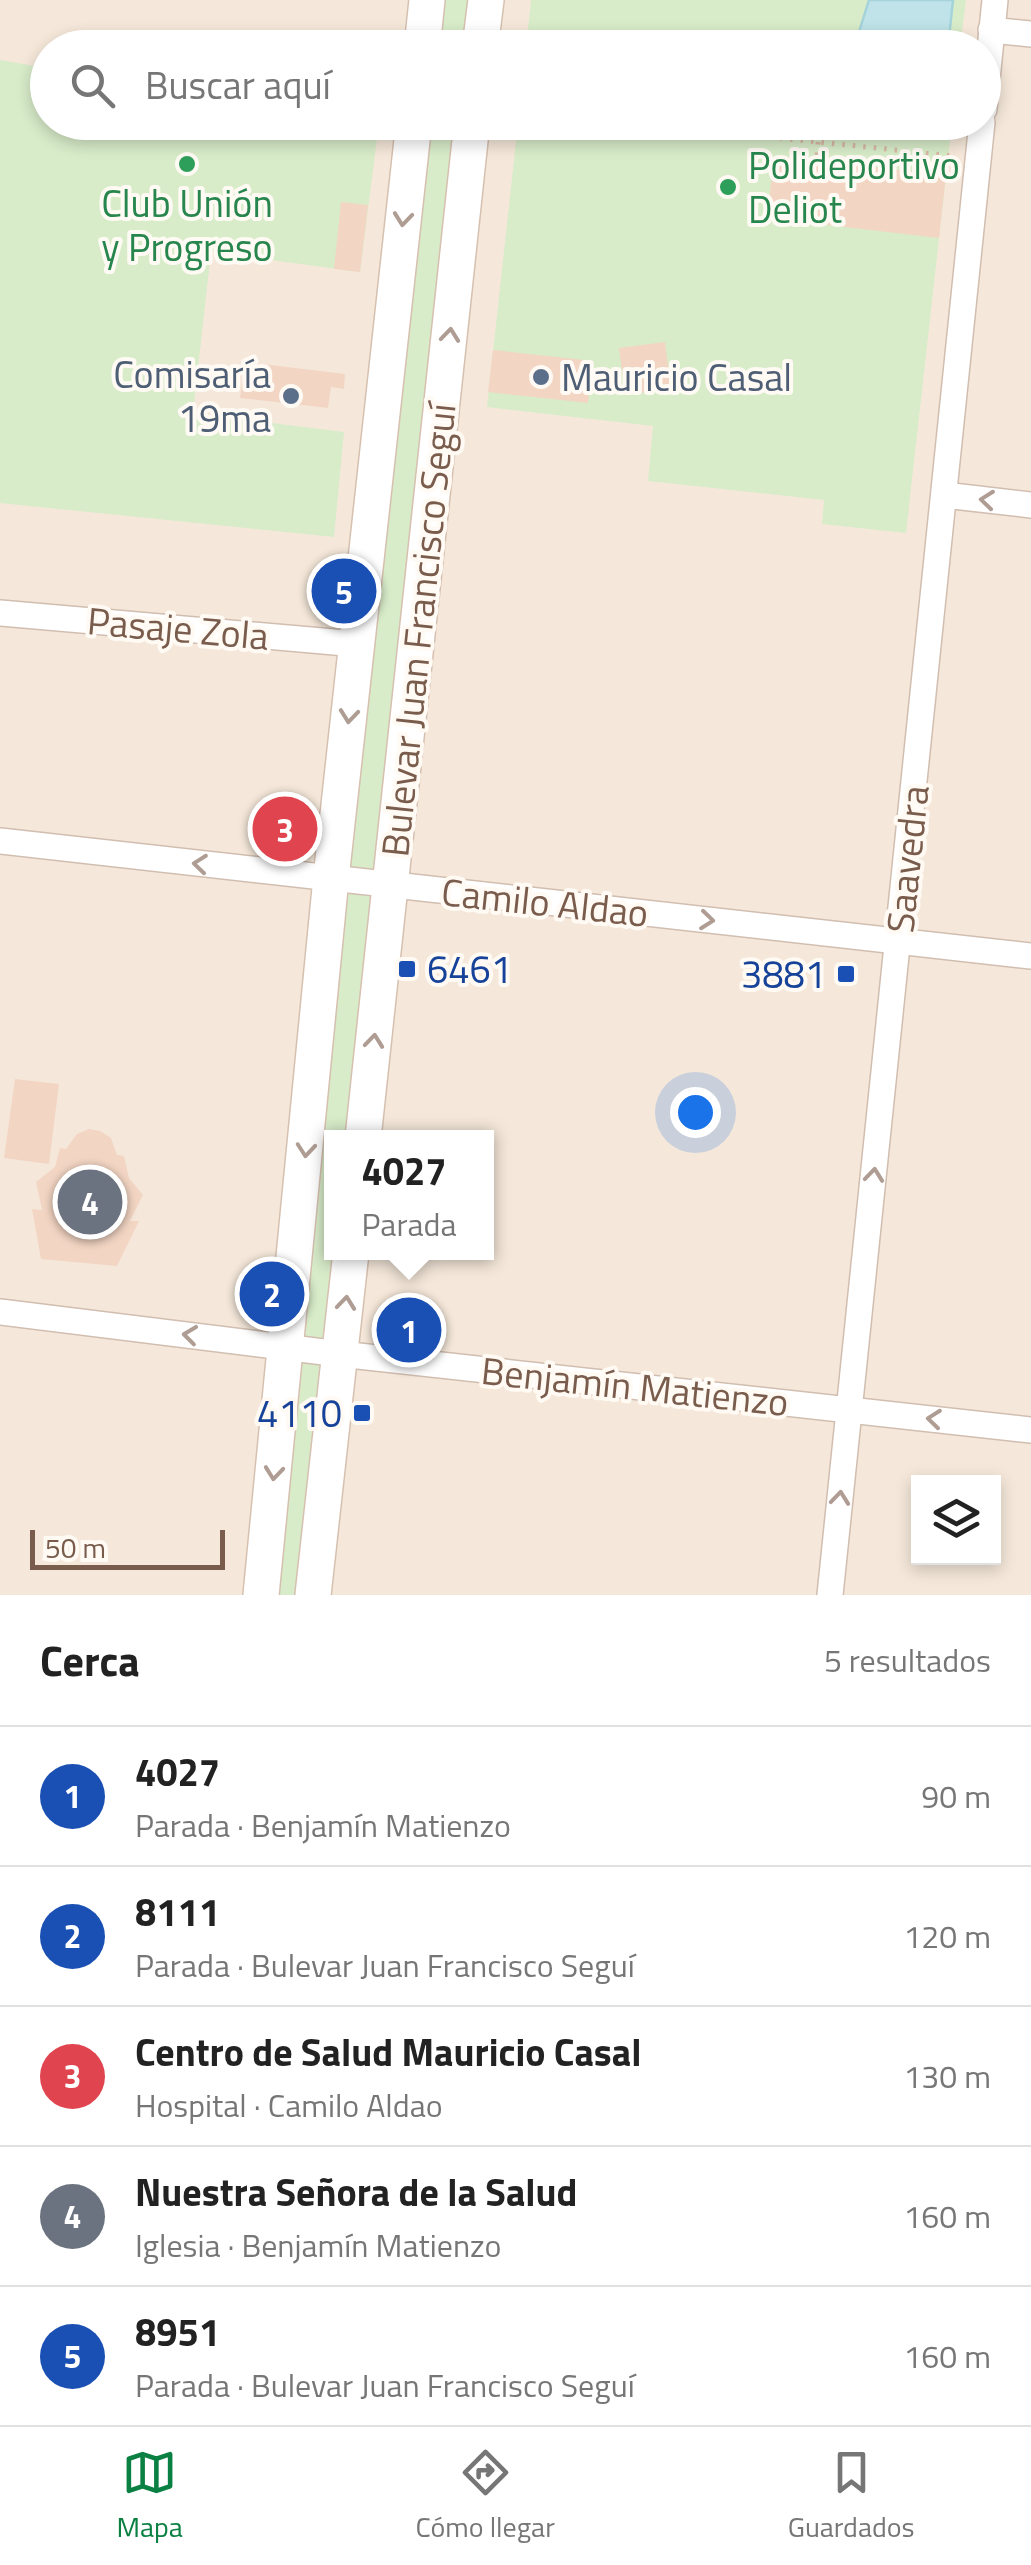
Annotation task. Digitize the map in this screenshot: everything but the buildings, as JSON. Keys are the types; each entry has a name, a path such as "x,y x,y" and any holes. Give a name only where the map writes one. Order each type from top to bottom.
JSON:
{"main road":[{"path":"424,30 427,0"},
{"path":"482,30 486,0"},
{"name":"Bulevar Juan Francisco Seguí","path":"261,1595 331,878 412,140"},
{"name":"Bulevar Juan Francisco Seguí","path":"365,1130 470,140"},
{"path":"313,1595 350,1260"}],"street":[{"path":"992,30 994,0"},
{"path":"1001,31 1031,34"},
{"name":"Saavedra","path":"830,1595 980,140"},
{"path":"944,496 1031,505"},
{"name":"Pasaje Zola","path":"0,613 357,644"},
{"name":"Camilo Aldao","path":"0,841 1031,956"},
{"name":"Benjamín Matienzo","path":"0,1312 340,1354 1031,1430"}],"path":[{"path":"799,140 978,159"},
{"path":"817,155 818,142"}],"shaded area":[{"path":"0,0 1031,0 1031,1595 0,1595"}],"green space":[{"path":"427,0 486,0 482,30 424,30"},
{"name":"Polideportivo Deliot","path":"531,0 966,0 962,30 528,30"},
{"path":"0,60 30,65 30,140 377,140 360,272 211,252 193,413 344,432 334,537 0,503"},
{"path":"412,140 470,140 364,1130 324,1130 324,1260 350,1260 313,1595 261,1595"},
{"path":"516,140 950,140 906,533 822,524 824,500 648,481 653,426 487,407"}],"water":[{"path":"869,0 953,0 950,30 860,30"}],"place":[{"name":"Club Unión y Progreso","path":"187,164"},
{"name":"Polideportivo Deliot","path":"728,187"},
{"name":"Mauricio Casal","path":"541,377"},
{"name":"Comisaría 19ma","path":"291,396"},
{"name":"8951","path":"344,591"},
{"name":"Centro de Salud Mauricio Casal","path":"285,829"},
{"name":"6461","path":"407,969"},
{"name":"3881","path":"846,974"},
{"name":"Nuestra Señora de la Salud","path":"90,1202"},
{"name":"8111","path":"272,1294"},
{"name":"4027","path":"409,1330"},
{"name":"4110","path":"362,1413"}]}
